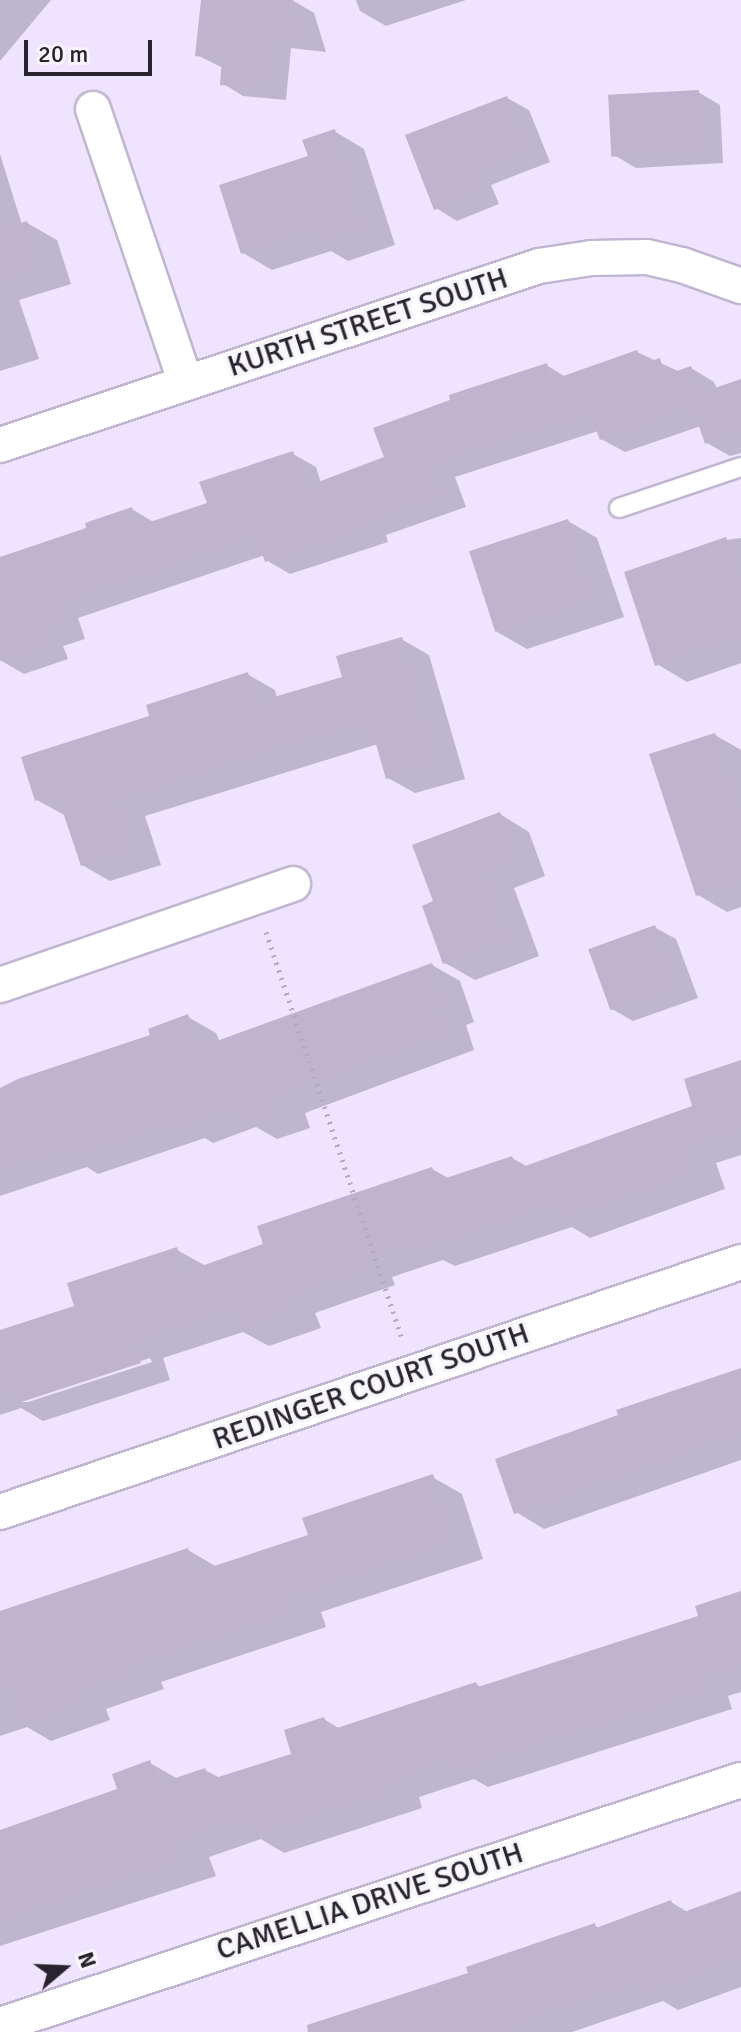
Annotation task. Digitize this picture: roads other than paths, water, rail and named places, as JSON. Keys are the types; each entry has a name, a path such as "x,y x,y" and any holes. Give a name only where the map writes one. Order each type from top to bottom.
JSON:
{"street":[{"path":"93,109 186,383"},
{"name":"KURTH STREET SOUTH","path":"0,445 539,266 591,258 647,257 682,265 741,286"},
{"path":"0,985 293,884"},
{"name":"REDINGER COURT SOUTH","path":"0,1512 741,1262"},
{"name":"CAMELLIA DRIVE SOUTH","path":"0,2025 741,1780"}],"lane":[{"path":"619,508 741,467"}]}
